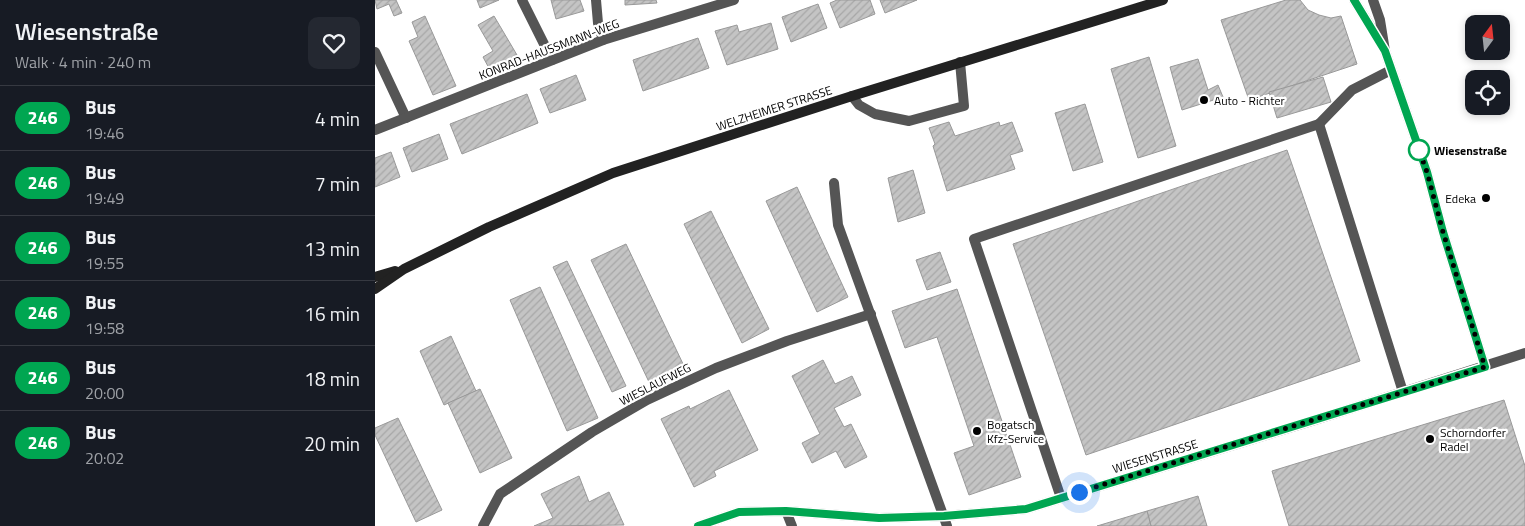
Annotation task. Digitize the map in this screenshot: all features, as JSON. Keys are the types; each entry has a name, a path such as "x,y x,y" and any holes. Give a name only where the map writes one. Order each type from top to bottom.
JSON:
{"main road":[{"name":"WELZHEIMER STRASSE","path":"375,289 404,269 489,227 613,173 960,62 1163,0"},
{"name":"WELZHEIMER STRASSE","path":"375,277 404,269"}],"street":[{"path":"523,0 553,60"},
{"path":"596,0 598,23 603,40"},
{"name":"KONRAD-HAUSSMANN-WEG","path":"375,130 603,40 734,0"},
{"path":"1354,0 1385,51"},
{"path":"1373,0 1380,20 1385,51 1427,172 1443,232 1485,367"},
{"path":"375,52 406,118"},
{"path":"852,96 859,105 875,114 909,121 964,106 960,62"},
{"path":"1061,498 974,239 1319,124 1352,90 1391,70"},
{"path":"1319,124 1403,392"},
{"path":"834,183 838,225 947,526"},
{"name":"WIESLAUFWEG","path":"483,526 500,494 592,432 647,400 716,368 787,341 871,314"},
{"name":"WIESENSTRASSE","path":"698,526 739,512 786,511 879,518 944,516 1026,509 1525,353"},
{"path":"786,511 792,526"}],"building":[{"path":"375,0 396,0 402,13 394,16 389,4 377,9"},
{"path":"477,0 499,0 480,8"},
{"path":"551,0 580,0 584,11 556,19"},
{"path":"625,0 656,0 657,3 625,5"},
{"path":"837,0 870,0 875,14 840,28 830,3"},
{"path":"880,0 917,0 885,13"},
{"path":"1286,0 1300,0 1308,10 1319,15 1331,18 1341,16 1357,64 1249,100 1221,20"},
{"path":"818,4 827,28 791,42 782,17"},
{"path":"425,16 456,86 433,95 409,41 418,37 412,22"},
{"path":"494,16 517,55 490,70 483,57 493,51 478,25"},
{"path":"771,23 778,49 727,65 715,31 737,25 739,32"},
{"path":"698,38 709,68 643,91 633,60"},
{"path":"1149,57 1176,146 1138,158 1111,69"},
{"path":"1198,59 1208,90 1218,85 1223,97 1182,110 1170,67"},
{"path":"576,75 586,100 550,113 540,89"},
{"path":"1323,77 1331,102 1277,118 1269,92"},
{"path":"527,94 538,123 462,154 450,124"},
{"path":"1085,104 1103,162 1073,171 1055,113"},
{"path":"949,122 955,136 999,122 1000,126 1012,122 1023,151 1010,155 1015,169 947,191 929,128"},
{"path":"439,134 448,159 412,172 403,148"},
{"path":"1287,150 1360,361 1086,455 1013,244"},
{"path":"391,152 400,177 375,187 375,158"},
{"path":"913,170 925,213 898,222 888,178"},
{"path":"797,187 848,297 817,312 766,201"},
{"path":"711,211 769,329 742,343 684,224"},
{"path":"626,244 684,366 649,382 591,260"},
{"path":"940,252 951,282 927,290 916,260"},
{"path":"567,261 626,386 612,392 553,267"},
{"path":"540,287 598,418 567,431 510,300"},
{"path":"957,289 1021,477 969,495 954,453 974,446 937,337 905,348 892,311"},
{"path":"451,336 476,391 444,405 420,351"},
{"path":"823,360 835,384 852,376 861,395 834,408 844,427 851,424 867,457 845,468 836,451 812,463 802,443 820,434 792,376"},
{"path":"480,389 512,458 480,473 448,403"},
{"path":"729,390 758,450 714,471 716,476 694,487 661,419 689,406 690,409"},
{"path":"1504,400 1525,466 1525,526 1289,526 1272,471"},
{"path":"398,418 442,510 416,522 375,435 375,428"},
{"path":"579,476 589,502 609,492 624,525 534,526 553,518 541,494"},
{"path":"1198,496 1207,526 1151,526 1147,511"},
{"path":"1147,511 1151,526 1097,526"}],"bus line":[{"name":"246","path":"698,526 739,512 786,511 879,518 944,516 1026,509 1485,367 1443,232 1427,172 1385,51 1354,0"}],"place":[{"name":"Auto - Richter","path":"1204,100"},
{"name":"Wiesenstraße","path":"1419,150"},
{"name":"Edeka","path":"1486,198"},
{"name":"Bogatsch Kfz-Service","path":"977,431"},
{"name":"Schorndorfer Radel","path":"1430,439"}],"route":[{"path":"1079,492 1485,367 1419,150"}]}
